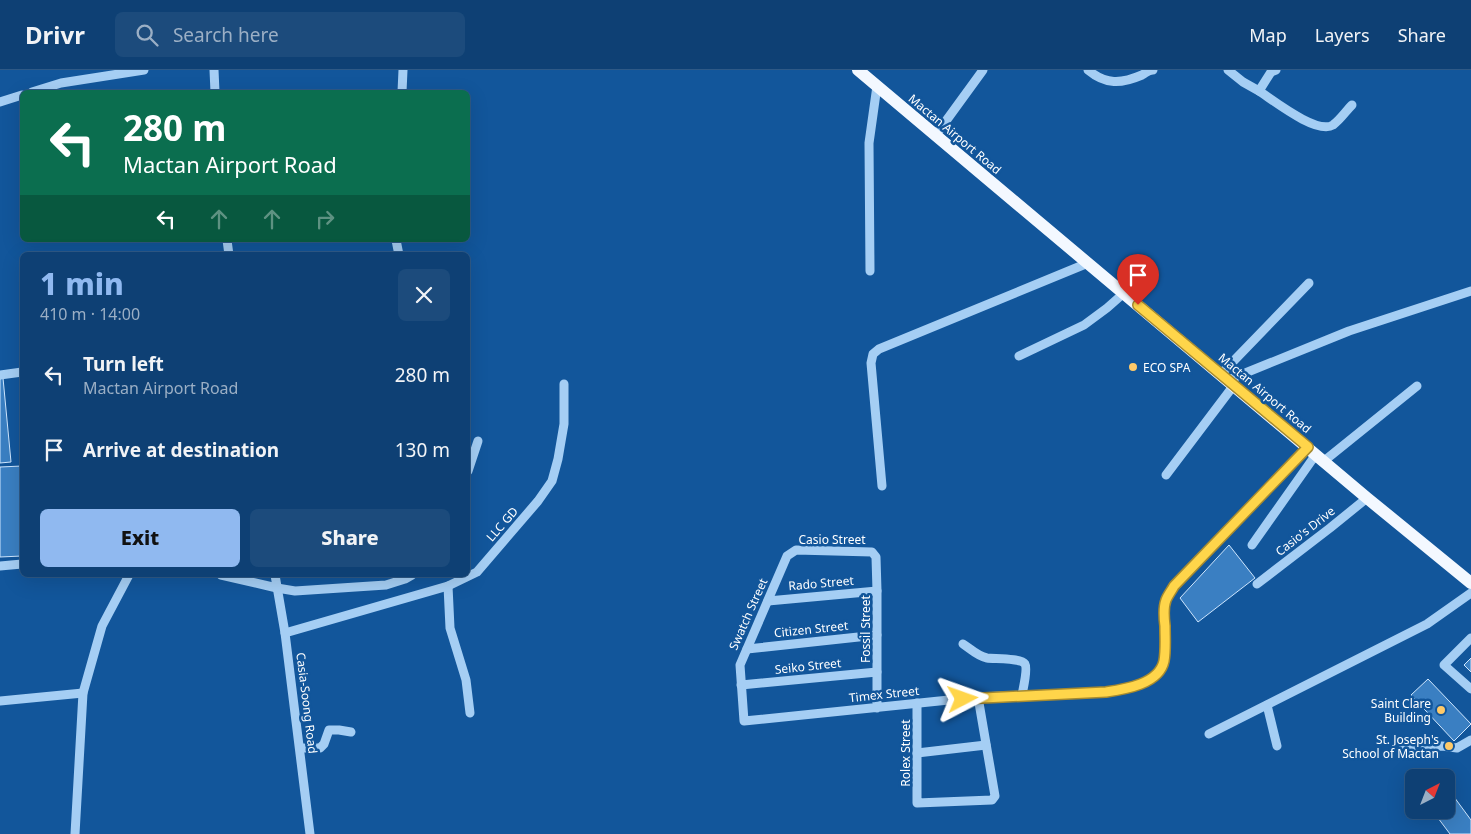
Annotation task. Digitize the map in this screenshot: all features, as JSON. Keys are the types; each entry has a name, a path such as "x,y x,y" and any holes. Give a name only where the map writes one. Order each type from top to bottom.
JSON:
{"main road":[{"name":"Mactan Airport Road","path":"858,70 1367,498 1471,583"}],"street":[{"path":"39,90 62,83 144,70"},
{"path":"214,70 215,90"},
{"path":"402,90 403,70"},
{"path":"935,136 983,70"},
{"path":"1088,70 1097,78 1116,82 1144,74 1148,70 1153,70"},
{"path":"1228,70 1298,117 1321,127 1332,126 1352,104"},
{"path":"1259,90 1272,72 1276,70"},
{"path":"870,271 869,143 877,86"},
{"path":"0,102 20,96"},
{"path":"882,486 871,363 873,354 879,349 1088,263"},
{"path":"1166,475 1228,380 1309,283"},
{"path":"1228,380 1349,330 1471,291"},
{"path":"1019,356 1084,325 1124,293"},
{"path":"0,375 20,372"},
{"name":"LLC GD","path":"470,575 477,572 538,501 552,481 564,424 564,384"},
{"path":"1252,545 1316,454 1418,386"},
{"path":"470,465 478,440"},
{"name":"Timex Street","path":"744,721 978,697 1106,692 1125,689 1144,682 1160,671 1164,661 1164,612 1166,600 1174,586 1316,454"},
{"name":"Casio's Drive","path":"1257,584 1367,498"},
{"name":"Casio Street","path":"792,552 796,550 872,552"},
{"name":"Swatch Street","path":"744,721 740,665 787,556 792,552"},
{"name":"Fossil Street","path":"872,552 876,557 877,591 876,708"},
{"path":"0,566 20,564"},
{"path":"75,834 84,693 102,626 127,577"},
{"path":"230,577 295,591 405,579 408,577"},
{"name":"Casia-Soong Road","path":"275,577 285,633 310,834"},
{"name":"LLC GD","path":"285,633 448,586 467,577"},
{"path":"448,586 450,628 466,680 470,713"},
{"name":"Rado Street","path":"768,601 877,591"},
{"path":"1209,734 1427,624 1471,593"},
{"name":"Citizen Street","path":"747,649 877,635"},
{"path":"1471,638 1444,665 1471,689"},
{"path":"963,644 985,658 1023,662 1026,668 1022,696"},
{"name":"Seiko Street","path":"741,685 877,672"},
{"path":"0,701 84,693"},
{"path":"917,753 986,745 978,697"},
{"name":"Rolex Street","path":"917,704 917,803 992,800 996,796 986,745"},
{"path":"1267,704 1277,746"},
{"path":"300,748 320,748 324,744 329,730 351,732"},
{"path":"1403,749 1442,746 1458,748 1471,740"}],"building":[{"path":"3,378 11,462 0,463 0,379"},
{"path":"20,466 20,556 0,557 0,467"},
{"path":"1229,545 1255,578 1198,622 1180,598"},
{"path":"1471,658 1471,672 1464,665"},
{"name":"Saint Clare Building","path":"1428,679 1471,724 1454,741 1411,695"},
{"path":"1455,798 1471,820 1471,834 1450,834 1439,819 1455,819"}],"place":[{"name":"ECO SPA","path":"1133,367"},
{"name":"Saint Clare Building","path":"1441,710"},
{"name":"St. Joseph's School of Mactan","path":"1449,746"}],"route":[{"path":"963,699 1106,692 1125,689 1144,682 1160,671 1165,652 1164,612 1166,600 1174,586 1233,527 1308,447 1138,305"}]}
